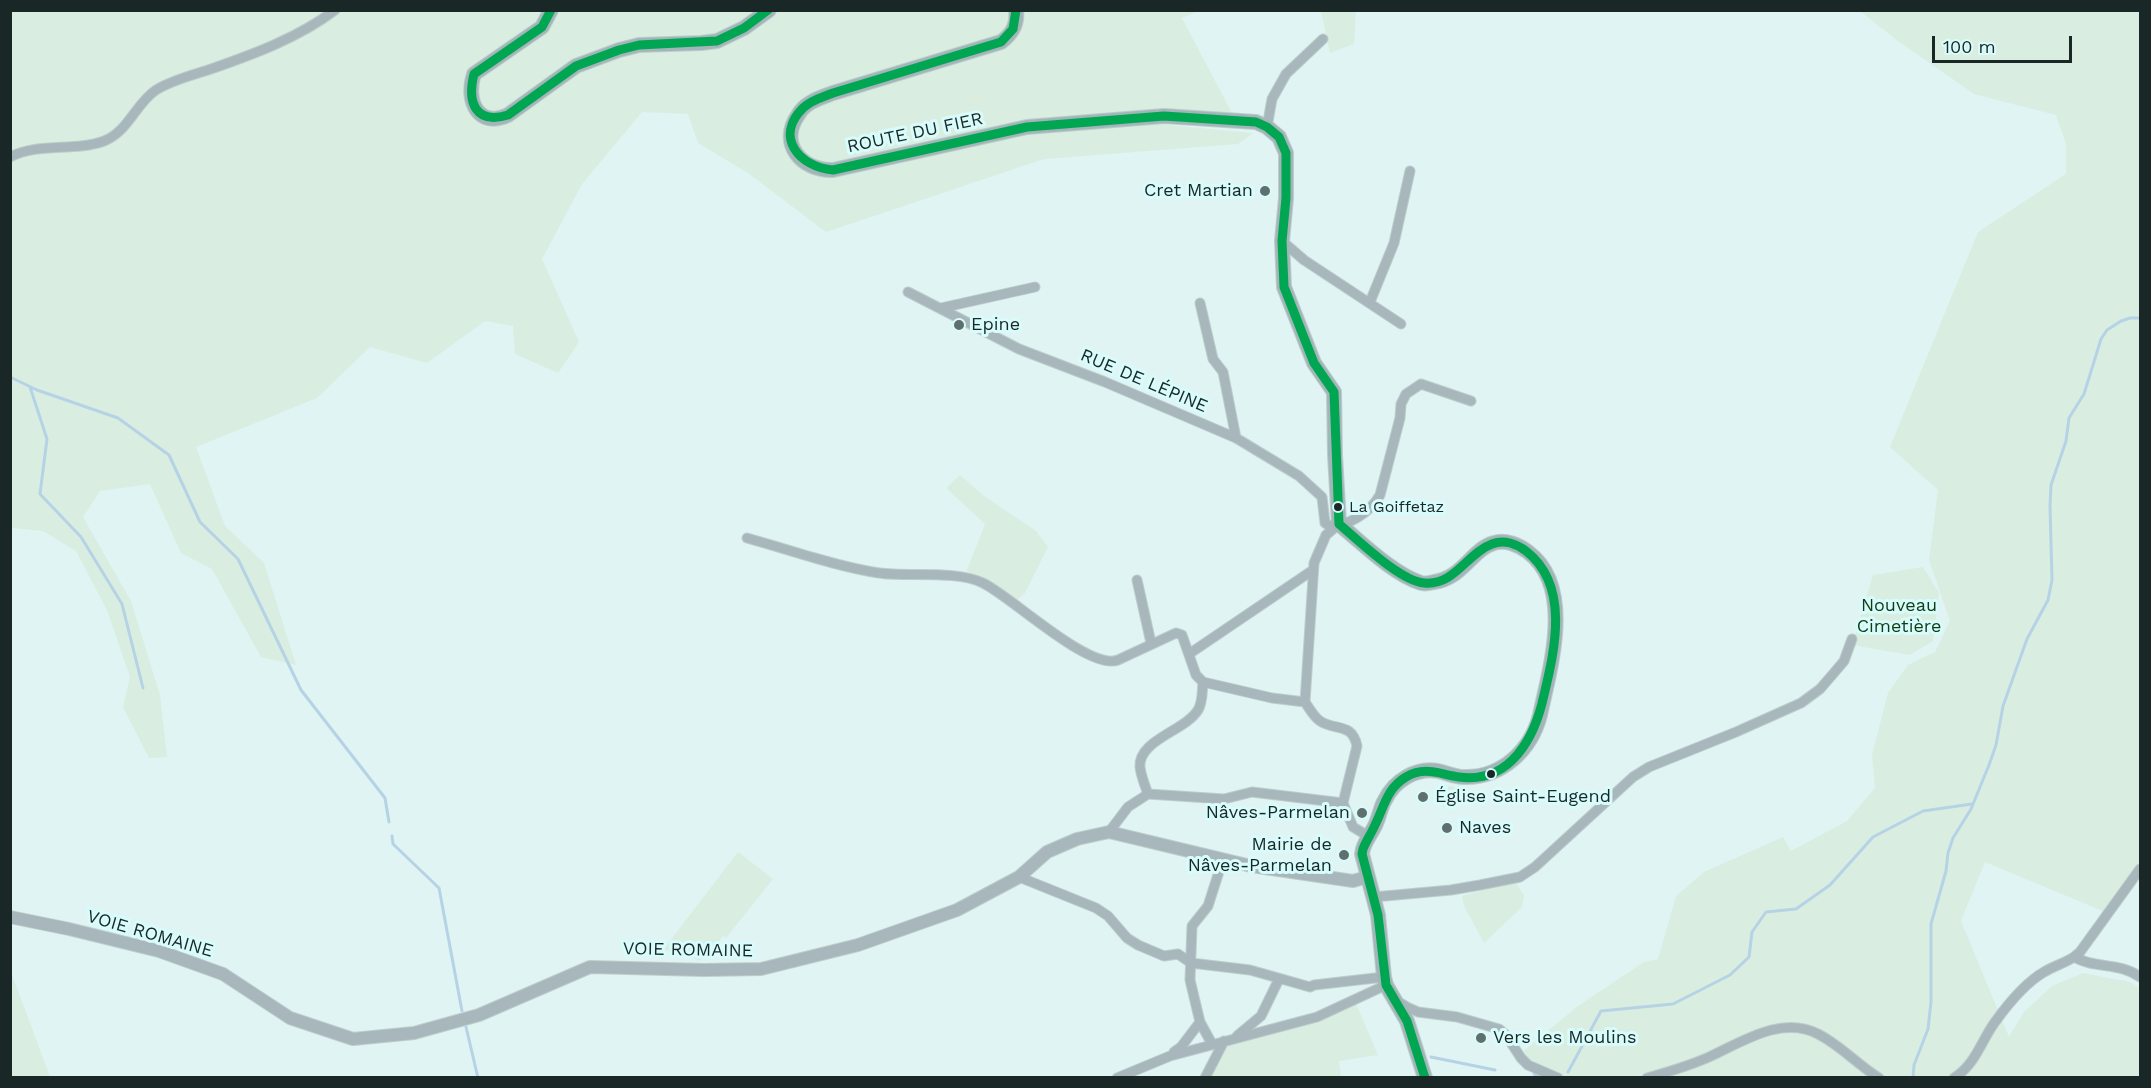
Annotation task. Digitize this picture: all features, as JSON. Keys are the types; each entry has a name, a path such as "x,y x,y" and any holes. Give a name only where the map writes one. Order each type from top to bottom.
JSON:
{"main road":[{"path":"551,10 542,27 536,32 474,74 470,95 474,108 482,115 490,119 500,119 576,66 619,50 639,45 701,43 717,40 744,28 769,10"},
{"name":"ROUTE DU FIER","path":"1016,10 1015,28 1001,42 814,100 803,108 795,120 790,136 792,147 808,166 820,170 833,170 1027,127 1164,116 1256,122 1267,127"},
{"path":"1267,127 1279,137 1286,153 1288,166 1282,241 1284,287 1314,363 1335,392 1335,455 1339,524 1395,569 1422,584 1438,582 1455,575 1488,546 1494,543 1509,542 1535,557 1553,585 1556,633 1548,679 1537,727 1523,750 1504,766 1484,775 1454,776 1423,770 1403,779 1385,799 1374,828 1362,847 1367,877 1378,915 1388,986 1407,1021 1425,1077"}],"street":[{"path":"10,157 21,152 79,147 106,140 123,127 142,101 159,88 302,33 335,10"},
{"path":"1267,127 1272,99 1286,74 1323,39"},
{"path":"1370,302 1394,243 1410,171"},
{"path":"1282,241 1304,260 1401,324"},
{"path":"941,308 1035,287"},
{"name":"RUE DE LÉPINE","path":"908,292 1019,349 1105,382 1236,438 1299,476 1322,496 1325,523 1332,526 1339,524"},
{"path":"1200,303 1213,359 1223,372 1236,438"},
{"path":"1368,836 1353,827 1343,803 1357,746 1355,739 1347,730 1320,721 1305,702 1314,563 1326,535 1339,524 1365,514 1373,507 1380,495 1400,418 1401,404 1406,394 1421,384 1471,401"},
{"path":"747,538 878,573 928,574 982,583 1067,643 1108,662 1118,660 1176,633 1182,635 1198,678 1203,682 1272,698 1305,702"},
{"path":"1189,654 1313,570"},
{"path":"1137,580 1151,644"},
{"path":"1374,897 1451,890 1520,877 1535,867 1633,777 1649,767 1779,714 1820,689 1844,661 1852,639"},
{"path":"1148,794 1140,766 1144,754 1154,742 1192,718 1201,704 1203,682"},
{"path":"1109,832 1128,807 1148,794 1224,799 1252,792 1343,803"},
{"name":"VOIE ROMAINE","path":"10,917 159,951 223,975 290,1018 353,1039 414,1033 479,1015 590,967 761,969 858,945 957,910 1019,877 1047,852 1077,839 1109,832 1251,866 1353,881 1367,877"},
{"path":"1212,1044 1200,1022 1190,980 1192,926 1208,906 1223,860"},
{"path":"1954,1077 1967,1068 1979,1052 1995,1021 2022,991 2046,971 2080,952 2140,869"},
{"path":"1019,877 1096,908 1108,916 1127,938 1164,956 1178,954 1191,963 1233,967 1310,987 1314,985 1388,986 1413,1010 1457,1017 1499,1029 1528,1065 1558,1077"},
{"path":"2074,957 2083,962 2124,968 2140,977"},
{"path":"1234,1038 1261,1016 1279,979"},
{"path":"1117,1077 1170,1056 1317,1017 1388,986"},
{"path":"1170,1056 1181,1047 1200,1022"},
{"path":"1647,1077 1692,1064 1761,1033 1788,1028 1799,1028 1818,1034 1879,1077"},
{"path":"1205,1077 1224,1041"}],"green space":[{"path":"10,11 1198,11 1182,18 1232,113 1144,113 1147,123 1253,133 1238,144 1044,159 826,232 748,173 698,143 688,114 642,112 582,184 542,259 579,342 558,373 515,354 513,326 485,321 427,363 370,347 317,398 196,447 225,526 264,563 296,665 261,657 212,569 181,553 150,484 100,491 83,517 131,601 160,695 167,757 149,758 123,707 130,677 107,610 76,551 43,531 11,528"},
{"path":"1321,11 1356,11 1354,44 1330,53"},
{"path":"1860,11 2140,11 2140,863 2105,912 1985,862 1961,921 2009,1037 2024,1012 2052,986 2083,973 2130,982 2140,988 2140,1077 1539,1078 1543,1072 1519,1055 1578,1006 1644,962 1658,959 1676,896 1704,872 1783,837 1791,851 1847,821 1875,788 1872,755 1888,693 1908,665 1935,652 1950,621 1929,560 1938,490 1890,447 1978,232 2066,174 2066,144 2056,115 1974,94 1898,41"},
{"path":"960,475 984,496 1036,531 1048,547 1025,593 1013,604 983,583 964,578 985,524 946,488"},
{"name":"Nouveau Cimetière","path":"1923,567 1939,593 1933,641 1910,655 1852,645 1873,575"},
{"path":"1448,786 1462,788 1458,806 1442,807"},
{"path":"738,852 773,879 726,938 723,936 712,951 710,950 699,961 684,952 663,950"},
{"path":"1515,881 1524,896 1522,907 1484,943 1464,906 1462,896"},
{"path":"11,972 50,1077 11,1077"},
{"path":"1355,1001 1378,1055 1339,1061 1341,1077 1206,1078 1228,1044"}],"waterway":[{"path":"1913,1078 1914,1065 1928,1029 1931,1002 1931,924 1946,871 1948,853 1953,838 1971,809 1989,765 1996,745 2003,706 2027,639 2048,600 2052,580 2051,485 2066,441 2069,418 2084,394 2101,339 2107,330 2121,321 2140,318"},
{"path":"10,377 37,390 118,418 169,455 200,522 238,559 301,690 385,798 389,822"},
{"path":"30,387 47,439 40,494 81,537 122,604 143,688"},
{"path":"1568,1072 1601,1011 1673,1004 1730,975 1749,957 1752,932 1766,912 1796,909 1830,885 1873,837 1923,811 1972,804"},
{"path":"392,836 393,844 439,888 462,1011"},
{"path":"466,1027 478,1078"},
{"path":"1431,1057 1495,1070"},
{"path":"1534,1074 1544,1078"}],"transit line":[{"path":"551,10 542,27 474,74 473,102 481,114 488,117 508,115 576,66 619,50 639,45 717,41 744,28 768,10"},
{"path":"1016,10 1013,29 1001,42 833,93 810,103 795,119 791,130 794,149 810,163 833,170 1027,127 1164,116 1256,122 1267,127 1279,137 1286,153 1286,198 1282,241 1284,287 1314,363 1334,392 1339,524 1380,559 1414,581 1435,583 1444,579 1483,548 1501,542 1514,544 1526,551 1540,565 1549,581 1556,618 1552,658 1540,711 1527,741 1518,754 1493,773 1477,777 1459,777 1426,771 1406,777 1390,792 1363,849 1362,854 1378,915 1386,985 1407,1021 1425,1078"}],"place":[{"name":"Cret Martian","path":"1265,191"},
{"name":"Epine","path":"959,325"},
{"name":"La Goiffetaz","path":"1338,507"},
{"name":"Église Saint-Eugend","path":"1423,797"},
{"name":"Nâves-Parmelan","path":"1362,813"},
{"name":"Naves","path":"1447,828"},
{"name":"Mairie de Nâves-Parmelan","path":"1344,855"},
{"name":"Vers les Moulins","path":"1481,1038"}]}
